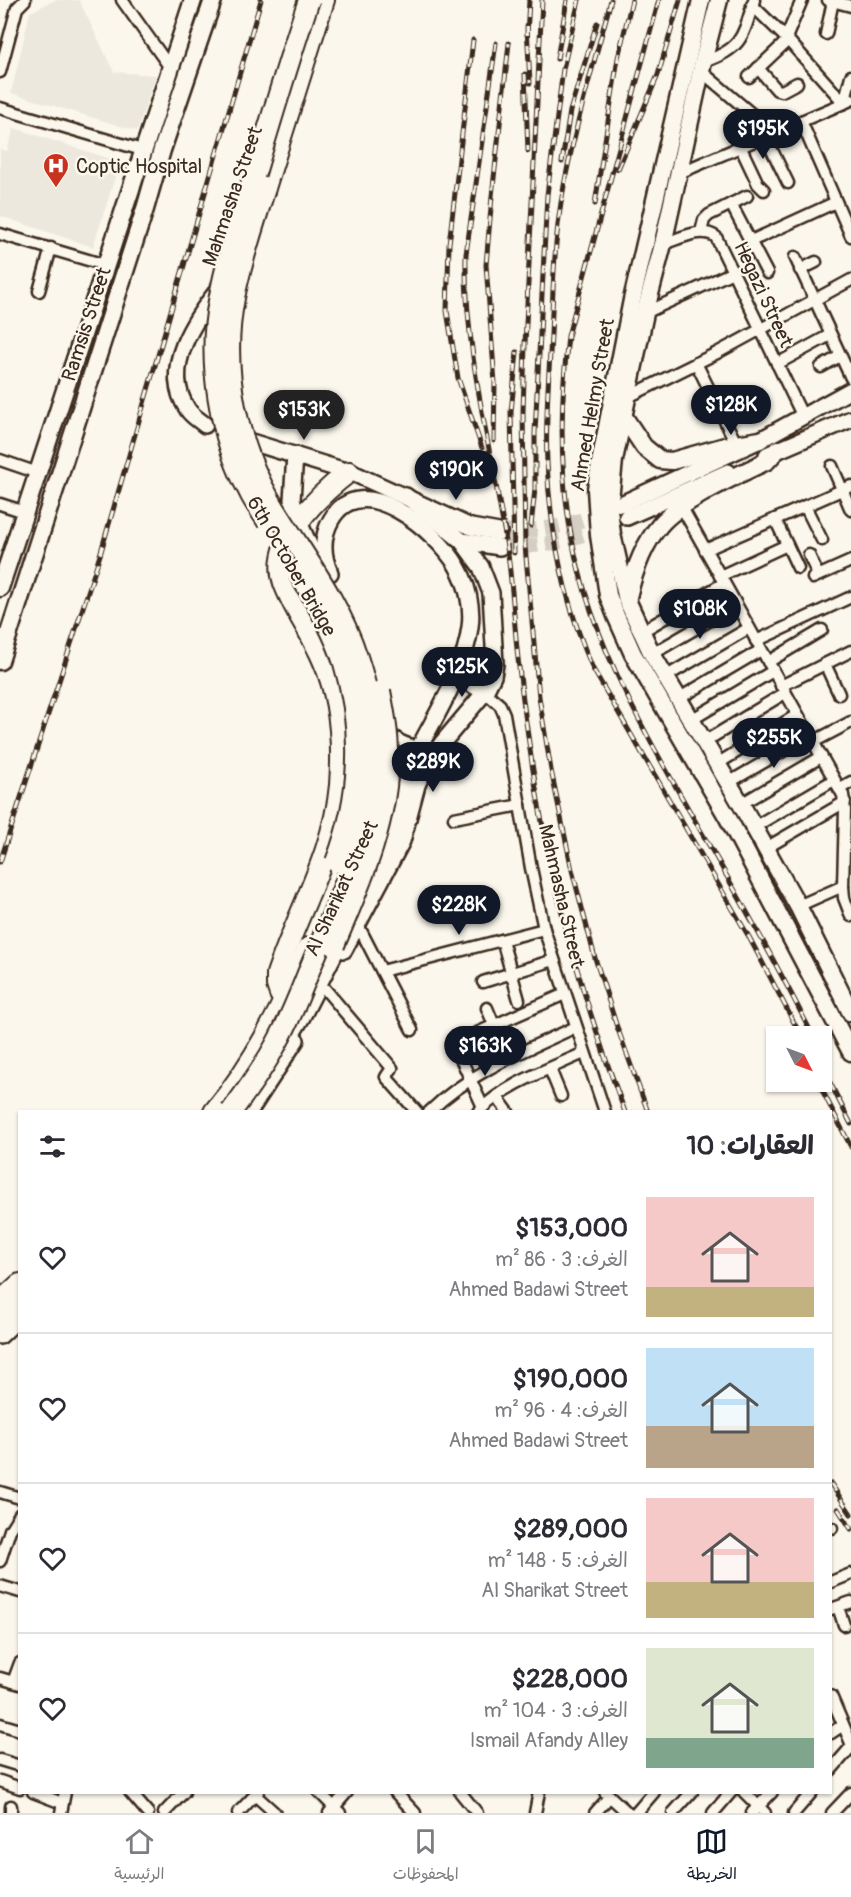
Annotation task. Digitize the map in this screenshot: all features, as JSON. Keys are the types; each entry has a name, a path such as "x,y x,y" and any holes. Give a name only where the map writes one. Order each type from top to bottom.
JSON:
{"highway":[{"name":"6th October Bridge","path":"232,1110 270,1056 288,998 343,845 355,793 357,739 344,662 320,608 249,492 234,456 220,402 216,366 215,326 218,301 245,203 309,0"},
{"name":"6th October Bridge","path":"207,1110 252,1049 269,1020 288,998 348,876 366,822 374,766 372,719 365,682 346,628 273,506 249,458 235,407 231,381 230,336 233,301 239,275 324,0"},
{"path":"216,1110 233,1088 269,1032 294,981 345,859 357,818 363,783 365,739 355,678 348,657 330,618 298,561 247,480 232,442 223,408 219,369 220,329 230,270 291,72 299,58"},
{"path":"330,573 365,640 379,684 386,721 387,781 383,811 364,873 333,948 317,979 304,996 288,998 277,984 277,974 316,877 336,811 341,753 339,722 324,661 284,582 282,559 299,522 329,487 350,472"},
{"path":"0,1302 18,1286"},
{"path":"0,1310 18,1295"},
{"path":"0,1321 18,1306"}],"main road":[{"name":"Ramsis Street","path":"0,588 193,0"},
{"name":"Ramsis Street","path":"0,661 162,150 213,0"},
{"name":"Mahmasha Street","path":"205,425 192,415 184,403 178,383 180,357 194,325 235,266 317,0"},
{"name":"Ahmed Helmy Street","path":"699,4 632,300 600,463 596,508 607,586 616,616 633,654 728,818 851,1052"},
{"path":"699,4 717,7"},
{"name":"Ahmed Helmy Street","path":"717,7 645,313 614,460 609,510 616,557 627,600 641,632 766,848 850,1010"},
{"path":"851,390 624,510 851,419"},
{"path":"624,417 644,447 660,460 672,461 736,443 760,440"},
{"path":"248,441 350,472 500,540 462,541"},
{"path":"627,600 633,575 650,539 660,524 681,506 767,461 778,449"},
{"path":"295,455 292,500 299,522 360,648 382,726 397,743 426,752"},
{"name":"Al Sharikat Street","path":"239,1110 297,1026 333,958 389,840 412,762 426,752 485,692 493,676 495,664 490,593 481,567 462,541 405,496"},
{"name":"Al Sharikat Street","path":"250,1110 282,1064 325,989 357,923 402,841 426,752 467,645 471,625 470,604 457,566 424,529 404,514 371,499 360,498 350,502 333,517 324,538 323,550 330,573"},
{"path":"455,675 485,692"},
{"path":"728,818 742,806"},
{"path":"221,1110 265,1047 303,975 319,962 333,958"},
{"path":"0,1336 18,1319"},
{"path":"0,1342 18,1328"}],"street":[{"path":"0,72 2,53 17,8 25,0"},
{"path":"122,0 171,69"},
{"path":"749,77 787,39 802,0"},
{"path":"826,34 830,1 851,6"},
{"path":"753,3 848,101"},
{"path":"753,3 745,30 738,42 723,55 702,67 769,134 788,183"},
{"path":"759,68 777,90 782,91 797,82"},
{"path":"848,101 851,76"},
{"path":"679,173 848,101"},
{"path":"1,111 142,150"},
{"path":"801,121 851,236"},
{"path":"740,146 758,184 764,190"},
{"path":"663,244 701,232 704,220 709,215 747,196"},
{"path":"751,241 836,202"},
{"path":"731,204 767,273"},
{"name":"Hegazi Street","path":"701,232 716,237 803,417"},
{"path":"0,234 105,265"},
{"path":"39,291 51,248"},
{"path":"795,257 851,378"},
{"path":"800,270 816,262"},
{"path":"645,313 733,272"},
{"path":"628,397 760,330 851,280"},
{"path":"777,364 830,334"},
{"path":"821,367 840,356"},
{"path":"696,363 736,443"},
{"path":"0,460 38,473"},
{"path":"832,466 847,488 851,510"},
{"path":"705,550 847,488"},
{"path":"0,504 25,512"},
{"path":"681,506 845,802 843,886 844,898 851,916"},
{"path":"805,506 822,540"},
{"path":"775,519 798,568"},
{"path":"641,632 722,580 787,545"},
{"path":"809,555 816,577 851,561"},
{"path":"678,699 758,646 851,597"},
{"path":"652,654 736,605"},
{"path":"665,677 749,628"},
{"path":"691,720 822,630"},
{"path":"704,742 783,689 851,651"},
{"path":"825,664 839,694"},
{"name":"Mahmasha Street","path":"485,692 500,705 504,714 544,929 604,1110"},
{"path":"717,764 797,715"},
{"path":"728,783 811,739 851,722"},
{"path":"742,806 821,757"},
{"path":"754,827 836,784 851,782"},
{"path":"766,848 845,802"},
{"path":"454,818 520,805"},
{"path":"798,906 843,886"},
{"path":"357,923 412,1030"},
{"path":"382,971 544,929"},
{"path":"502,940 519,1000"},
{"path":"483,982 554,960"},
{"path":"325,989 392,1068 386,1077 415,1110"},
{"path":"461,1040 565,994"},
{"path":"487,1008 494,1025"},
{"path":"431,1110 470,1079 576,1027"},
{"path":"461,1059 481,1109 497,1097 584,1053"},
{"path":"550,1069 561,1096"},
{"path":"497,1097 507,1110"},
{"path":"0,1492 18,1497"},
{"path":"0,1561 10,1530 18,1517"},
{"path":"832,1582 851,1574"},
{"path":"0,1586 18,1591"},
{"path":"844,1625 835,1608 851,1602"},
{"path":"0,1678 16,1683"},
{"path":"832,1698 851,1743"},
{"path":"0,1724 18,1730"},
{"path":"832,1732 843,1725"},
{"path":"832,1769 851,1748"},
{"path":"0,1760 18,1765"},
{"path":"0,1781 18,1787"},
{"path":"832,1813 851,1793"},
{"path":"38,1794 63,1803"},
{"path":"132,1794 148,1813"},
{"path":"164,1813 182,1794"},
{"path":"237,1813 256,1794 275,1813"},
{"path":"321,1794 334,1811 346,1794"},
{"path":"397,1794 415,1813"},
{"path":"462,1794 477,1813"},
{"path":"636,1813 652,1794"},
{"path":"673,1813 690,1794"},
{"path":"713,1813 729,1794"},
{"path":"746,1794 759,1811 771,1794"},
{"path":"794,1813 810,1794"},
{"path":"595,1813 611,1795 628,1813"}],"shaded area":[{"path":"55,0 79,0 114,72 156,75 137,131 11,93 30,12"},
{"name":"Coptic Hospital","path":"14,128 120,162 93,247 0,216 0,149 7,151"}],"tunnel":[{"path":"499,532 555,527 608,510"},
{"path":"500,547 555,542 607,525"}],"railway":[{"path":"0,862 100,555 261,0"},
{"path":"527,35 529,0"},
{"path":"542,0 523,412 525,546 539,697 551,770 572,870 595,958 647,1110"},
{"path":"557,59 567,0"},
{"path":"531,526 535,489 535,433 547,195 563,69 579,0"},
{"path":"611,0 571,152 557,236 546,430 555,542 574,619 593,669 749,937 796,1026"},
{"path":"595,204 618,58 632,0"},
{"path":"659,0 568,336 562,429 569,522 577,564 589,605 621,683 660,759 759,934 808,1026"},
{"path":"618,169 658,75 680,0"},
{"path":"562,162 570,111 597,23"},
{"path":"527,26 530,83"},
{"path":"473,40 449,244 447,311 458,378 482,448"},
{"path":"496,43 466,254 474,367 508,554 520,679 540,813 559,900 582,986 624,1110"},
{"path":"494,441 495,383 486,265 509,43"},
{"path":"525,74 528,151"},
{"path":"514,553 511,412 517,352"},
{"path":"832,1087 851,1124"},
{"path":"823,1092 851,1147"},
{"path":"832,1486 851,1514"},
{"path":"838,1509 851,1529"}],"place":[{"name":"Coptic Hospital","path":"56,189"}]}
